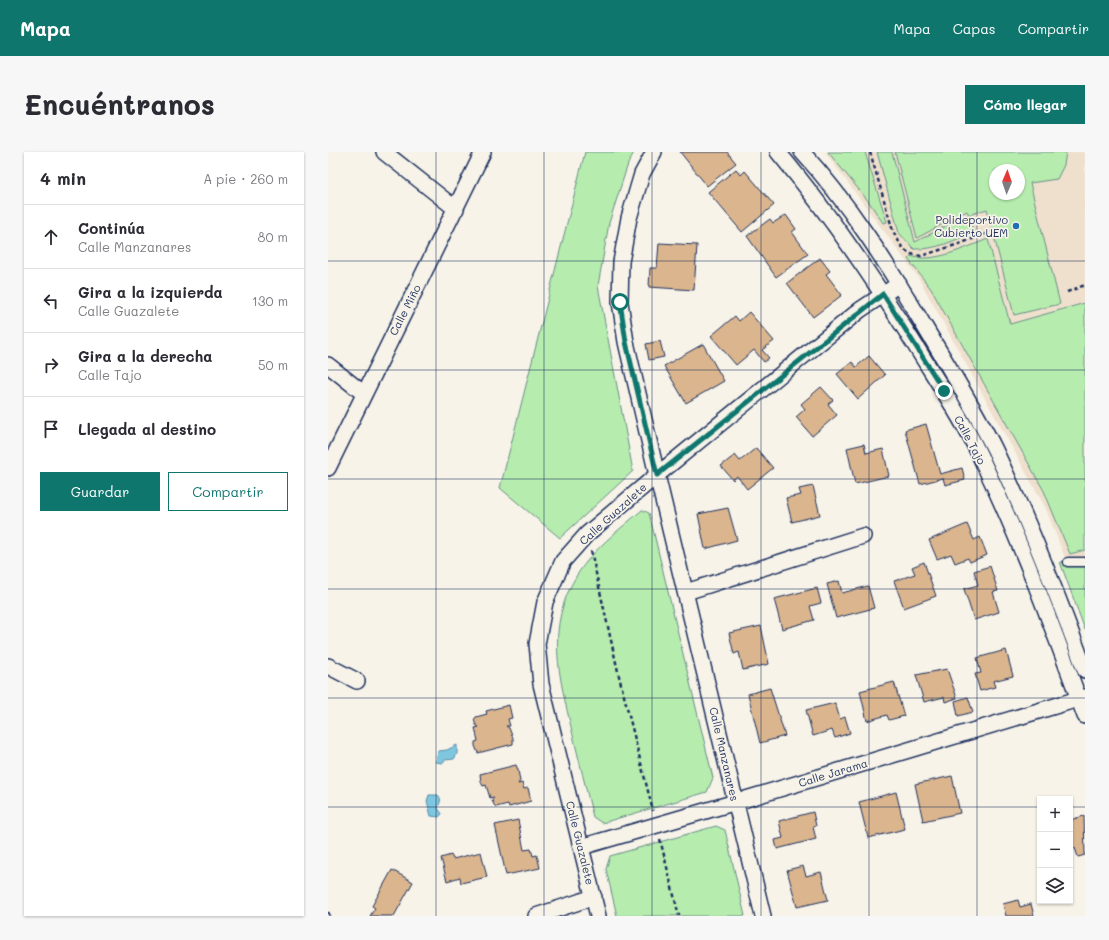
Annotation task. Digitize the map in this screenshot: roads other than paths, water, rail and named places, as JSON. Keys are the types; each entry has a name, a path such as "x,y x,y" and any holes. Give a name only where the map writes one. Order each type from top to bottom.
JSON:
{"street":[{"path":"384,152 456,209"},
{"name":"Calle Miño","path":"328,468 363,393 456,209 483,152"},
{"name":"Calle Manzanares","path":"654,152 642,174 629,218 621,262 620,302 626,342 763,916"},
{"name":"Calle Tajo","path":"778,152 814,195 883,294 944,391 979,453 1043,602 1082,698 1085,716"},
{"name":"Calle Tajo","path":"802,152 829,182 899,284 960,386 994,449 1025,516 1061,604 1085,670"},
{"name":"Calle Guazalete","path":"598,916 542,684 537,644 544,602 563,561 588,534 657,475 883,294 899,284"},
{"path":"328,365 363,393"},
{"path":"686,592 863,536"},
{"path":"328,666 357,681"},
{"name":"Calle Jarama","path":"581,847 1082,698"},
{"name":"Calle Guazalete","path":"536,916 594,897"}],"lane":[{"path":"1068,562 1085,562"}],"water":[{"path":"457,745 457,754 454,759 445,760 443,763 436,762 438,751 447,750"},
{"path":"429,795 438,795 440,798 438,808 442,814 439,817 431,816 427,801"}],"place":[{"name":"Polideportivo Cubierto UEM","path":"1016,226"}]}
